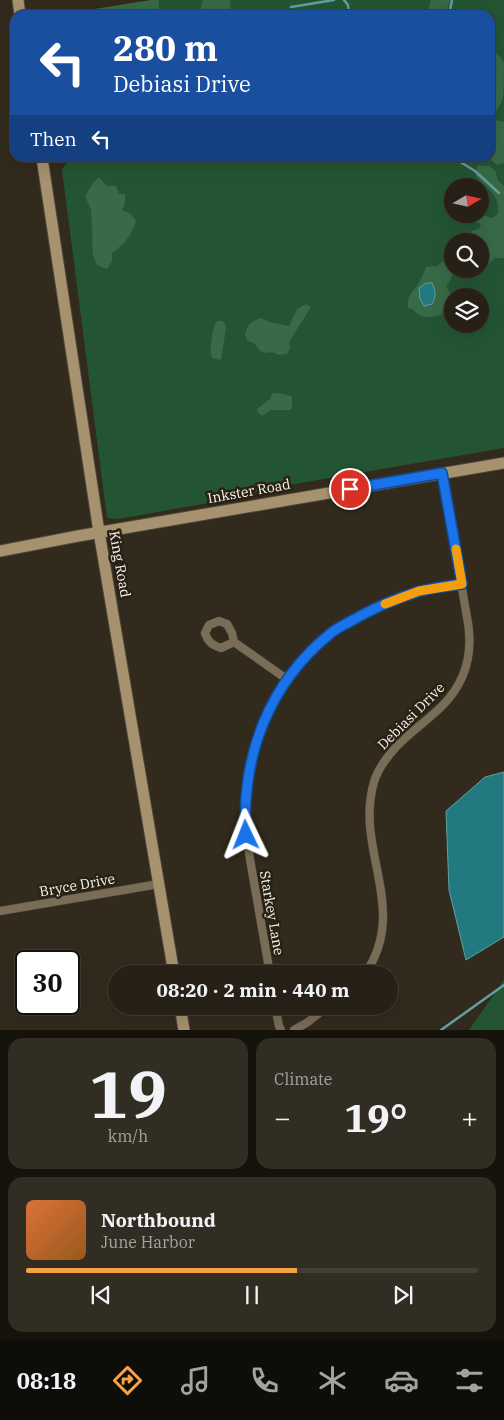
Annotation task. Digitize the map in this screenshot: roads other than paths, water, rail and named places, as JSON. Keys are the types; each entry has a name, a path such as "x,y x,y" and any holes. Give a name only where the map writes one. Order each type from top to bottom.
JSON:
{"street":[{"name":"King Road","path":"43,162 99,532 172,965"},
{"name":"Inkster Road","path":"0,550 504,463"},
{"name":"Debiasi Drive","path":"372,965 383,933 384,923 383,902 369,822 369,801 375,780 388,756 404,738 442,707 457,688 468,660 470,644 468,623 442,473"},
{"name":"Starkey Lane","path":"268,965 248,852 245,801 250,764 258,736 274,702 310,652 332,632 363,614 393,600 419,591 462,584"},
{"path":"234,642 288,680"},
{"name":"Bryce Drive","path":"0,911 159,884"},
{"path":"182,1015 184,1030"},
{"path":"277,1015 279,1026 282,1030"},
{"path":"294,1030 317,1015"}],"water":[{"path":"426,283 432,283 435,296 432,304 424,306 420,299 419,288"},
{"path":"504,772 504,937 466,960 449,890 446,811 485,777"}],"waterway":[{"path":"291,7 334,0"},
{"path":"344,0 348,5 348,10"},
{"path":"450,10 452,0"},
{"path":"460,162 475,171 499,193"},
{"path":"441,1030 504,985"}]}
